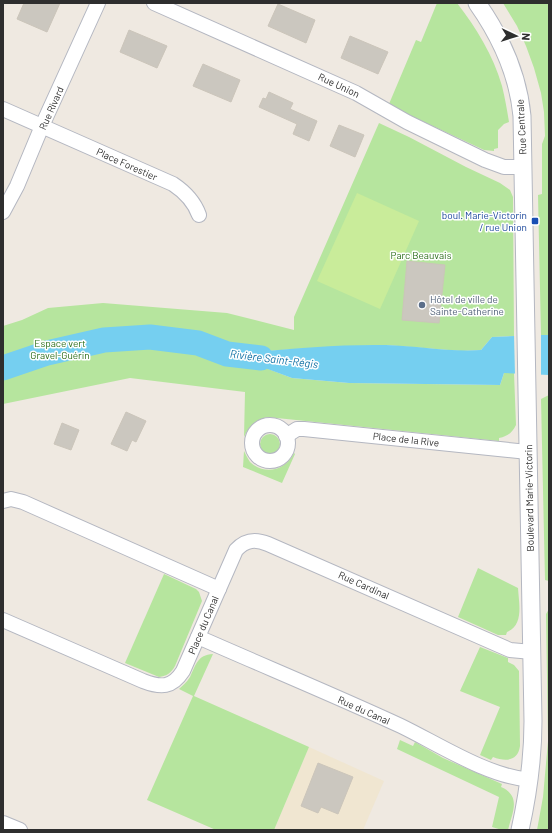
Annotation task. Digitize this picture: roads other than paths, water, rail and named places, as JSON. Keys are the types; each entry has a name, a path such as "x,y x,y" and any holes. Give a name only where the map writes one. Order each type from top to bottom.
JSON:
{"street":[{"name":"Rue Rivard","path":"3,212 17,186 42,126 98,3"},
{"name":"Rue Union","path":"154,3 356,93 407,122 485,160 504,167 523,165"},
{"name":"Rue Centrale","path":"476,3 495,30 514,73 522,116 523,165"},
{"name":"Place Forestier","path":"3,109 173,184 188,196 199,215"},
{"name":"Boulevard Marie-Victorin","path":"520,830 530,780 533,734 523,165"},
{"name":"Place de la Rive","path":"286,436 297,429 304,428 528,452"},
{"name":"Place du Canal","path":"3,500 11,499 23,502 219,588 179,677 173,682 160,686 152,685 3,620"},
{"name":"Rue Cardinal","path":"219,588 236,550 246,542 253,540 261,541 510,650 532,652"},
{"name":"Rue du Canal","path":"198,637 386,719 471,761 510,777 530,780"},
{"path":"3,823 20,830"}],"water":[{"path":"549,335 549,375 504,373 500,385 349,383 292,378 227,354 346,345 386,345 457,350 481,350 492,337"}],"waterway":[{"name":"Rivière Saint-Régis","path":"3,368 47,353 104,340 150,337 198,343 227,354 261,358"}],"place":[{"name":"boul. Marie-Victorin / rue Union","path":"535,221"},
{"name":"Hôtel de ville de Sainte-Catherine","path":"422,305"}],"park label":[{"name":"Parc Beauvais","path":"421,255"},
{"name":"Espace vert Gravel-Guérin","path":"60,348"}]}
